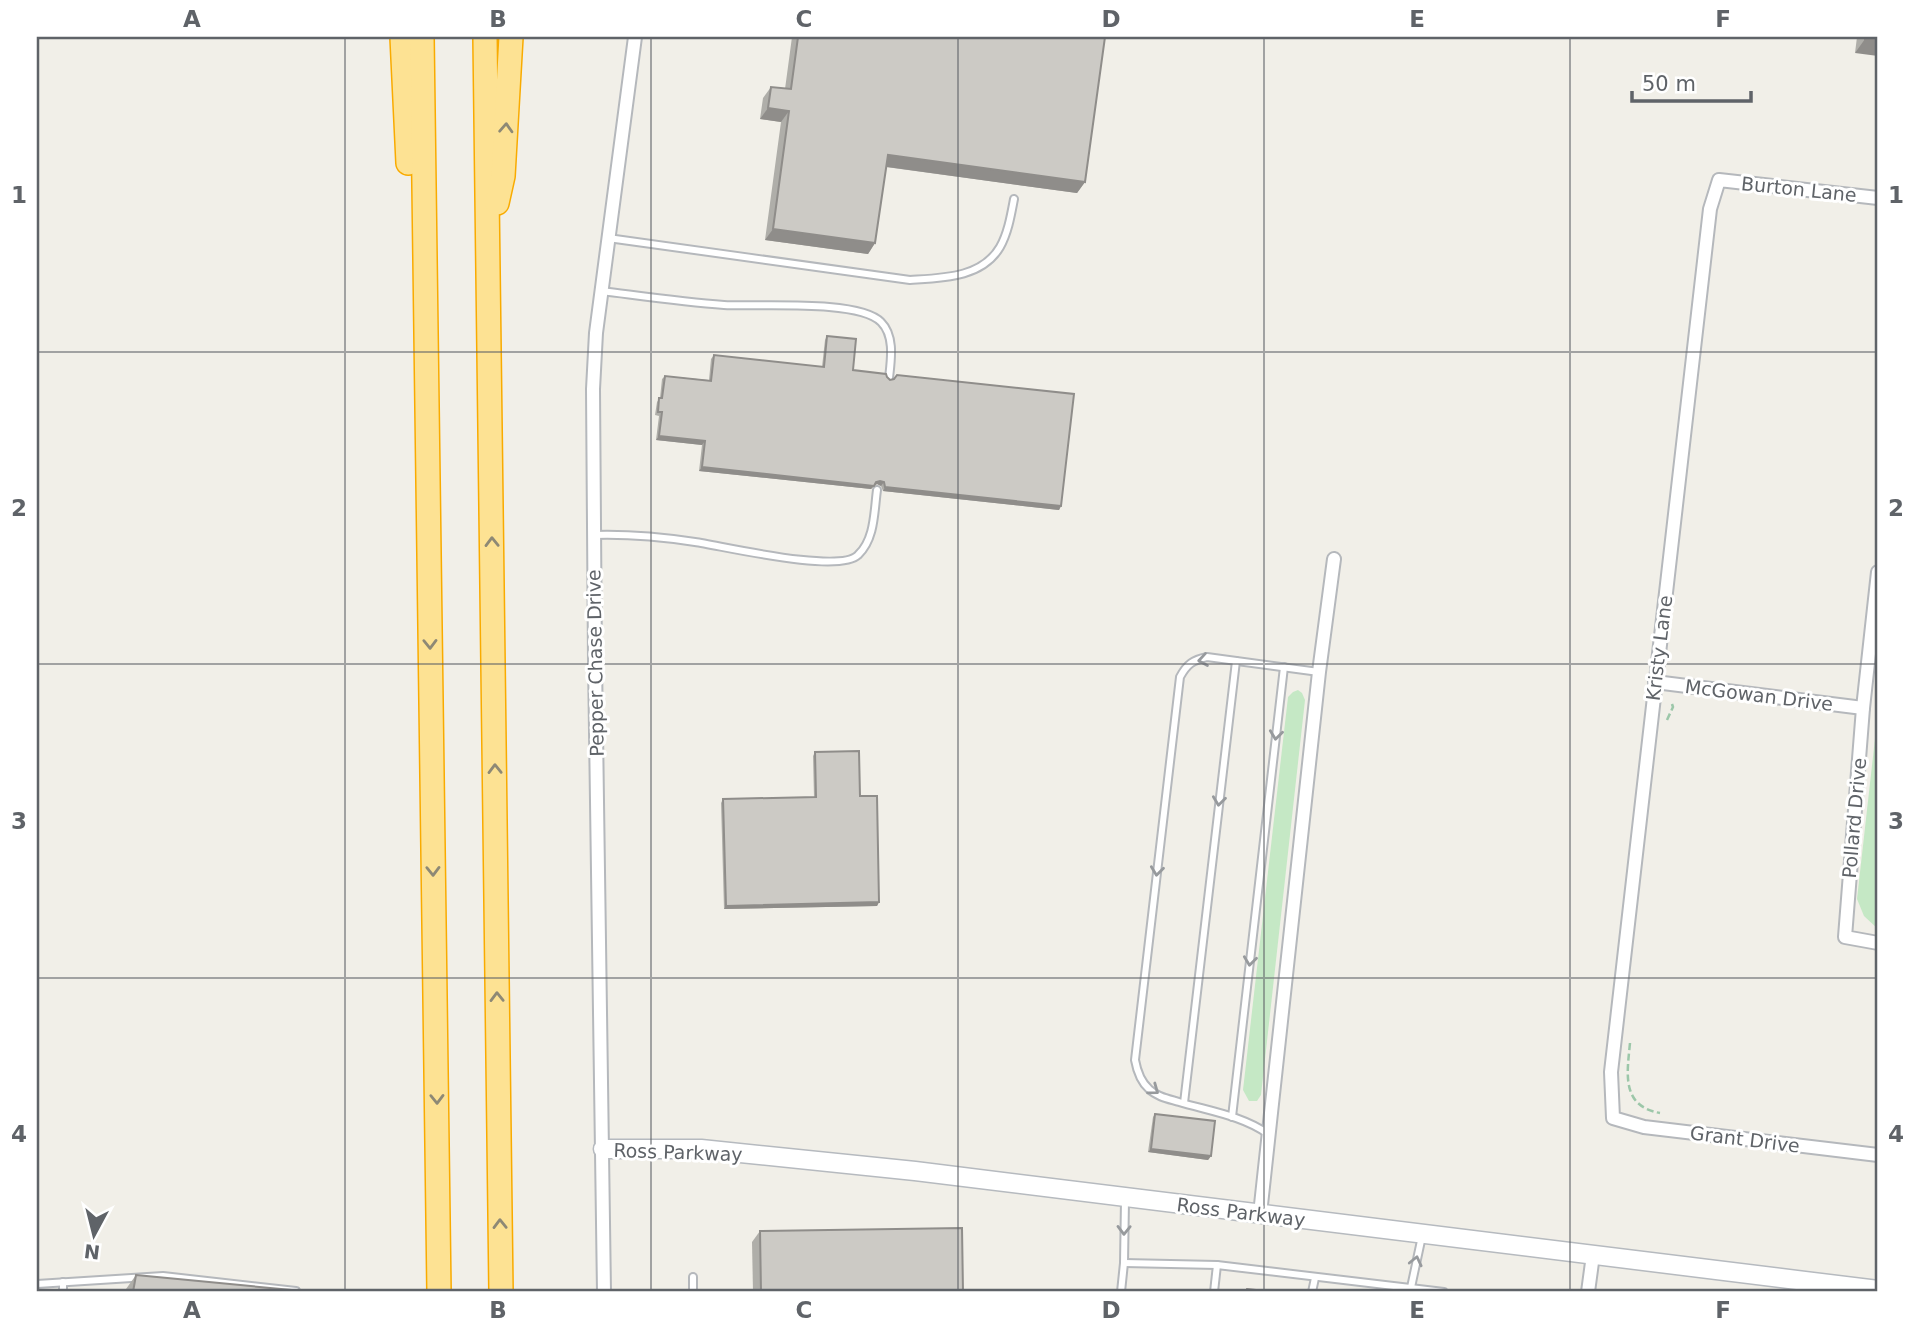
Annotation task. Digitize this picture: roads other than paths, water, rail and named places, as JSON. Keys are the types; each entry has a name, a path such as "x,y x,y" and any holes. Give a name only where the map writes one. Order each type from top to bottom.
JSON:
{"highway":[{"path":"402,37 429,592"},
{"path":"422,37 439,1292"},
{"path":"485,37 501,1292"},
{"path":"488,244 503,176 511,37"}],"street":[{"name":"Pepper Chase Drive","path":"604,1292 593,389 596,333 635,37"},
{"name":"Burton Lane","path":"1719,180 1878,198"},
{"name":"Kristy Lane","path":"1613,1118 1611,1072 1655,682 1710,209 1719,180"},
{"path":"1260,1214 1319,672 1334,559"},
{"name":"Pollard Drive","path":"1878,572 1863,708 1845,937 1878,943"},
{"name":"McGowan Drive","path":"1655,682 1863,708"},
{"name":"Grant Drive","path":"1613,1118 1644,1127 1878,1156"},
{"name":"Ross Parkway","path":"603,1149 701,1149 988,1179 1593,1255 1802,1287 1878,1290"},
{"path":"1588,1292 1593,1255"}],"lane":[{"path":"608,239 910,280 943,278 970,273 991,260 1001,246 1014,199"},
{"path":"602,291 725,305 827,306 862,312 880,320 890,335 889,378"},
{"path":"594,535 619,534 694,541 778,556 835,562 851,560 858,556 869,538 877,490"},
{"path":"1268,1134 1233,1117 1159,1096 1148,1088 1138,1074 1135,1060 1179,682 1185,668 1194,660 1207,657 1319,672"},
{"path":"1184,1103 1236,661"},
{"path":"1233,1117 1284,667"},
{"path":"1121,1292 1125,1198"},
{"path":"1410,1290 1422,1234"},
{"path":"1124,1263 1217,1265 1444,1292"},
{"path":"1214,1292 1217,1265"},
{"path":"37,1284 163,1276 296,1292"},
{"path":"693,1277 693,1292"},
{"path":"1312,1292 1315,1278"},
{"path":"63,1282 63,1292"}]}
